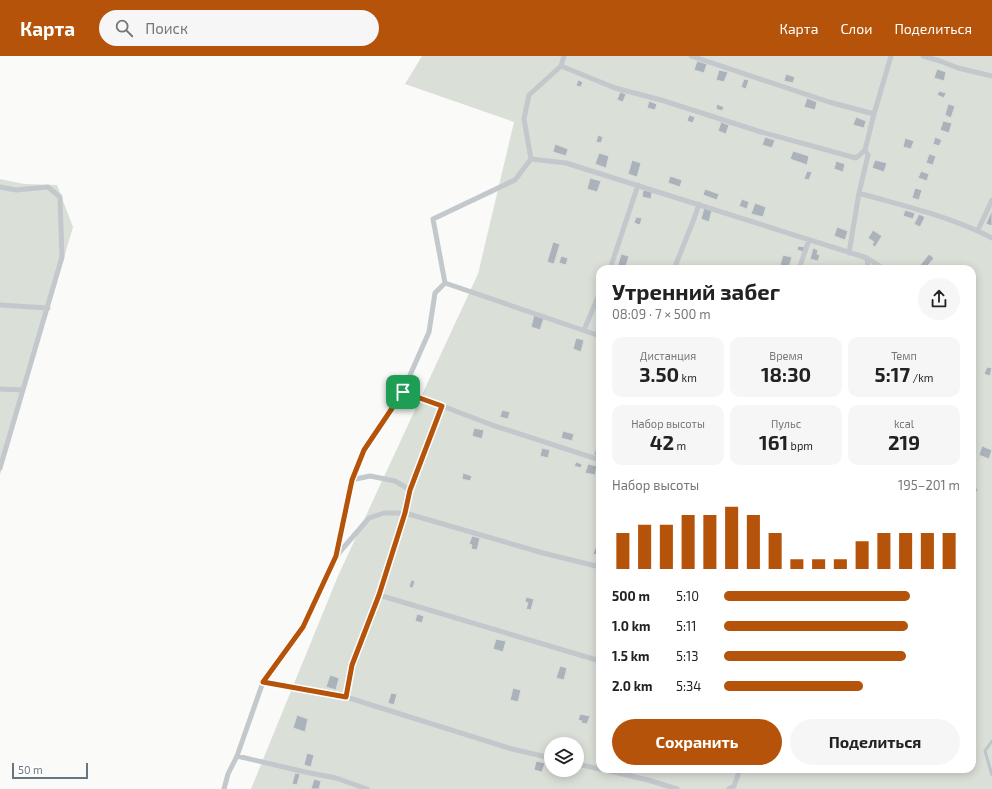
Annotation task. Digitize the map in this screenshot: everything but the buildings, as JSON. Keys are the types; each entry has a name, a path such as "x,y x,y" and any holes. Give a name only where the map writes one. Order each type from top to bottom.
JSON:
{"lane":[{"path":"445,283 434,219 515,180 531,159 524,119 529,95 561,66 564,56"},
{"path":"691,56 829,102 874,114"},
{"path":"561,66 615,88 661,100 775,136 856,158 865,150 891,56"},
{"path":"923,56 941,58 958,68 992,76"},
{"path":"850,253 858,193 868,155 865,150"},
{"path":"531,159 566,163 638,185 867,258 878,265"},
{"path":"611,265 638,185"},
{"path":"0,187 16,190 48,187 60,197 62,257 0,468"},
{"path":"858,193 956,222 978,230 992,238"},
{"path":"978,230 992,200"},
{"path":"676,265 699,204"},
{"path":"800,265 809,240"},
{"path":"867,258 868,265"},
{"path":"445,283 596,334"},
{"path":"224,789 228,774 263,682 303,627 337,554 352,480 364,450 403,392 428,332 435,293 445,283"},
{"path":"584,330 596,302"},
{"path":"0,305 48,308"},
{"path":"0,389 22,390"},
{"path":"403,392 492,425 596,459"},
{"path":"346,697 352,665 379,595 405,513 410,490 442,406"},
{"path":"352,480 370,476 395,481 410,490"},
{"path":"337,554 369,518 384,513 405,513 543,553 596,566"},
{"path":"379,595 596,659"},
{"path":"263,682 346,697 512,749 544,756"},
{"path":"236,756 336,778 367,789"},
{"path":"584,766 596,768"},
{"path":"617,773 677,789"},
{"path":"729,789 734,786 739,773"}],"shaded area":[{"path":"422,56 992,56 992,789 251,789 338,576 478,274 514,122 405,84"},
{"path":"0,179 24,184 57,185 73,227 0,475"}],"waterway":[{"path":"992,741 985,751 992,775"}],"route":[{"path":"403,392 442,406 410,490 405,513 379,595 352,665 346,697 263,682 303,627 336,556 352,480 364,450 403,392"}]}
